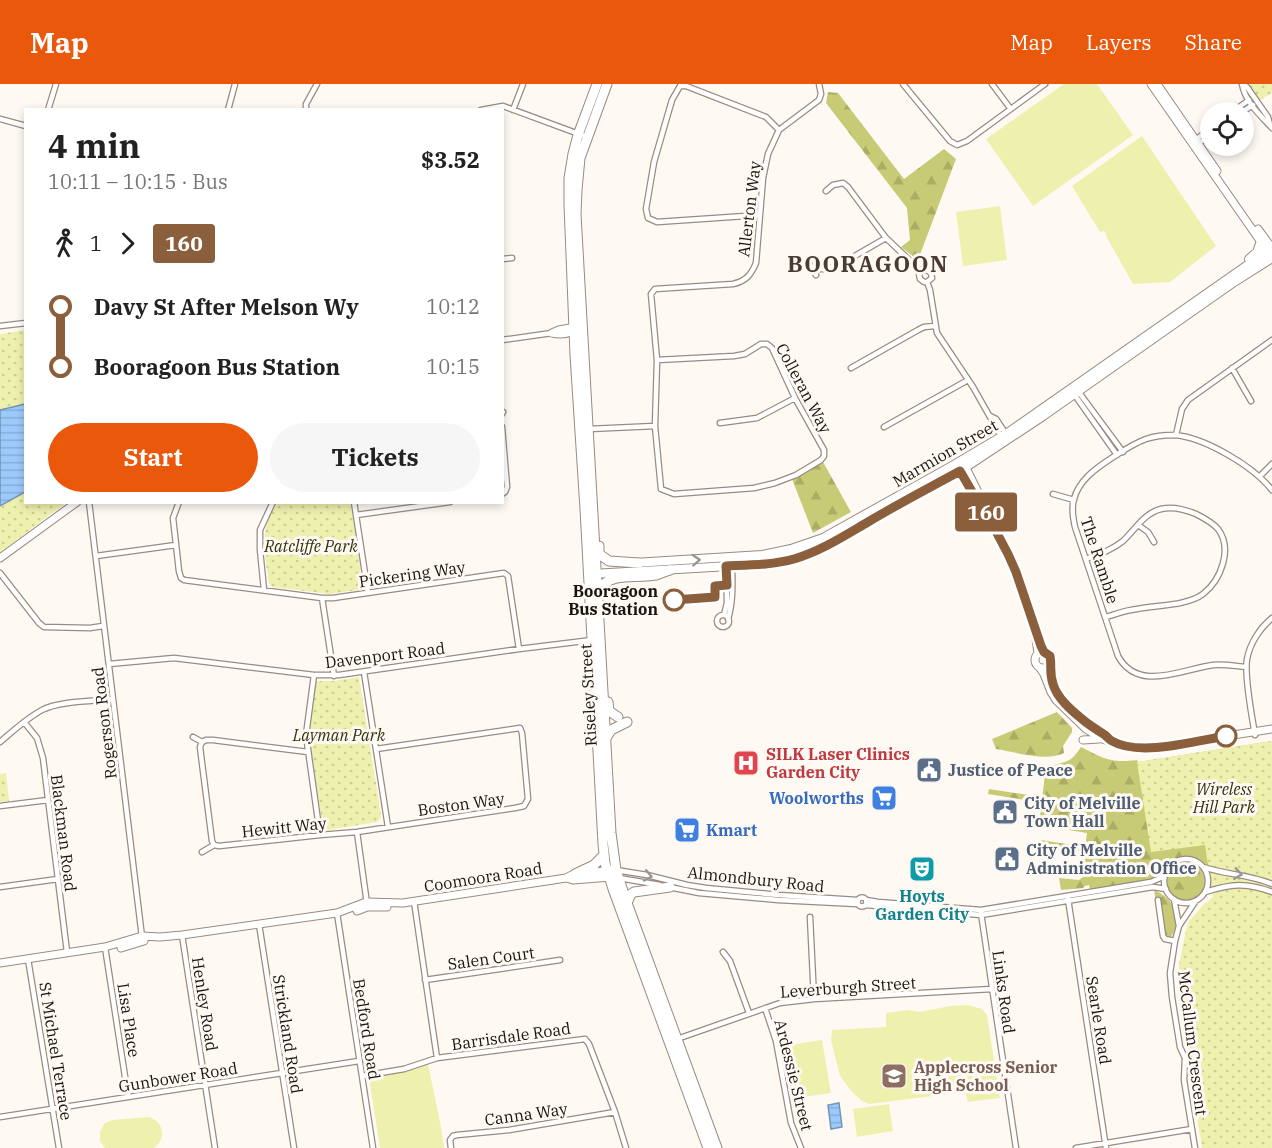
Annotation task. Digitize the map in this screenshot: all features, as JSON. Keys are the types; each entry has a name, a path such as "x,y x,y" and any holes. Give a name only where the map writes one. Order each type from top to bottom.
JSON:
{"highway":[{"name":"Riseley Street","path":"597,84 569,178 569,196 574,331 593,512 591,640 604,855 627,903 717,1148"},
{"name":"Riseley Street","path":"607,84 583,136 576,190 576,214 582,301 584,429 592,570 597,589 613,874 630,937 708,1148"},
{"path":"593,512 598,521 600,554 604,559 615,563 639,563"},
{"path":"597,589 613,578 657,574 670,570"},
{"path":"603,689 607,695 609,711 623,719 605,740"},
{"path":"571,876 594,865 604,855"},
{"path":"627,903 634,892 670,887"}],"main road":[{"path":"1226,280 1257,252 1261,241"},
{"name":"Marmion Street","path":"1075,390 1226,280 1271,251"},
{"name":"Marmion Street","path":"592,570 639,563 771,564 806,555 836,541 1005,438 1217,294 1271,251"},
{"name":"Marmion Street","path":"592,570 670,570 729,562"}],"street":[{"path":"49,108 56,84"},
{"path":"229,108 235,84"},
{"path":"306,108 317,84"},
{"path":"513,110 523,84"},
{"path":"760,215 657,222 648,218 646,209 654,162 672,100 680,86 686,86 766,117 778,130 819,100 821,94 819,84"},
{"path":"903,84 950,141 957,145 967,141 1045,84"},
{"path":"992,84 1010,108"},
{"path":"1151,84 1196,143 1271,251"},
{"path":"1157,84 1261,241 1271,251"},
{"path":"1242,84 1263,121 1271,127"},
{"path":"1252,101 1258,102 1268,117 1271,127"},
{"path":"492,108 503,106 583,136"},
{"path":"0,119 24,125"},
{"name":"Allerton Way","path":"661,489 655,426 657,360 651,294 655,289 733,284 741,282 751,274 756,263 763,178 768,154 778,130"},
{"path":"1196,143 1200,139"},
{"path":"1196,143 1200,141"},
{"path":"826,192 833,185 843,183 848,187 886,238 921,271"},
{"path":"813,269 826,269 839,265 886,238"},
{"path":"504,260 512,258"},
{"path":"809,263 816,275"},
{"path":"921,271 927,270 931,273 932,278 927,282"},
{"path":"921,271 920,279 927,282"},
{"path":"927,282 935,326 941,339 992,422 1005,438"},
{"path":"574,331 579,326 578,307 582,301"},
{"path":"0,326 24,323"},
{"path":"851,369 918,330 935,326"},
{"path":"504,340 570,328 583,343"},
{"path":"1176,435 1182,410 1188,400 1272,340"},
{"name":"Colleran Way","path":"657,360 734,356 744,354 761,344 767,344 772,348 795,398 824,450 824,456 821,459 796,475 775,483 754,488 674,494 661,489"},
{"path":"1232,368 1251,401"},
{"path":"884,427 968,380"},
{"path":"1075,390 1123,452"},
{"path":"1075,390 1117,455"},
{"path":"720,423 757,418 795,398"},
{"path":"584,429 655,426"},
{"name":"The Ramble","path":"1246,667 1212,665 1156,677 1143,676 1129,670 1121,662 1086,559 1074,519 1074,500 1087,477 1117,455 1145,440 1176,435 1192,439 1238,460 1260,476 1272,490"},
{"path":"504,451 506,494"},
{"path":"1260,476 1272,464"},
{"path":"961,466 982,500 982,505 1016,572 1041,652"},
{"path":"1053,494 1074,500"},
{"path":"0,558 73,504"},
{"name":"Rogerson Road","path":"88,504 142,938"},
{"path":"96,556 176,545 173,518 178,504"},
{"path":"264,590 260,530 272,504"},
{"path":"354,504 368,593"},
{"path":"356,515 436,504"},
{"path":"1086,559 1113,549 1149,514 1170,507 1186,510 1208,520 1218,529 1224,543 1223,563 1213,584 1202,595 1186,601 1128,610 1106,617"},
{"path":"1138,525 1148,532 1154,542"},
{"name":"Pickering Way","path":"176,545 179,571 184,580 322,598 368,593 506,570 519,649"},
{"path":"726,617 732,602 729,562"},
{"path":"0,573 44,627 103,626"},
{"path":"322,598 334,676"},
{"path":"1255,733 1246,667 1247,658 1260,631 1272,618"},
{"name":"Davenport Road","path":"109,664 174,658 334,676 591,640"},
{"path":"1041,652 1050,656 1050,674 1053,686 1060,698 1079,717 1111,741"},
{"path":"1041,652 1034,659 1056,700 1086,729 1102,739"},
{"path":"1040,668 1050,665"},
{"path":"364,672 388,827"},
{"path":"314,675 306,735 320,835"},
{"path":"0,742 24,722 49,707 112,699"},
{"name":"Blackman Road","path":"24,722 37,738 43,758 67,952"},
{"name":"Boston Way","path":"357,832 524,806 528,799 520,728 376,749"},
{"path":"1083,740 1102,739 1146,748 1226,736 1240,737 1272,730"},
{"path":"193,736 202,742"},
{"path":"202,742 213,740 308,752"},
{"path":"202,742 200,747 214,845"},
{"path":"0,807 48,800"},
{"path":"357,832 367,904"},
{"name":"Hewitt Way","path":"202,852 214,845 357,832"},
{"path":"1272,884 1245,875 1224,873 1188,860 1174,862 1165,876 1166,889 1174,899 1180,902 1195,902 1205,892 1230,885 1257,886 1272,892"},
{"path":"1203,867 1208,879 1205,892"},
{"name":"Coomoora Road","path":"0,963 105,947 122,948 142,938 160,941 182,935 337,913 367,904 403,903 571,876 613,874"},
{"name":"Almondbury Road","path":"613,874 699,893 778,900 857,902"},
{"name":"Almondbury Road","path":"613,874 658,878 706,888 857,902"},
{"path":"1068,898 1140,884 1165,876"},
{"path":"0,887 58,879"},
{"path":"857,902 861,907 866,902 981,912 1154,887 1166,889"},
{"name":"Searle Road","path":"1068,898 1105,1146"},
{"name":"McCallum Crescent","path":"1174,899 1179,926"},
{"path":"1158,900 1163,936 1165,939 1175,941"},
{"path":"414,901 437,1058"},
{"name":"McCallum Crescent","path":"1195,902 1179,926 1171,966 1171,989 1180,1047 1185,1058 1184,1080 1195,1148"},
{"name":"Links Road","path":"981,912 1016,1148"},
{"name":"Bedford Road","path":"337,913 373,1148"},
{"path":"810,917 814,999"},
{"name":"Strickland Road","path":"259,924 294,1148"},
{"name":"Henley Road","path":"182,935 215,1148"},
{"name":"Lisa Place","path":"105,947 128,1096"},
{"path":"723,952 730,961 749,1013"},
{"name":"St Michael Terrace","path":"28,959 59,1148"},
{"name":"Salen Court","path":"425,980 560,960"},
{"name":"Leverburgh Street","path":"677,1039 780,1003 992,989"},
{"name":"Ardessie Street","path":"765,1008 776,1041 791,1123 801,1148"},
{"name":"Barrisdale Road","path":"362,1076 404,1069 437,1058 585,1039 589,1044 615,1113 626,1148"},
{"name":"Gunbower Road","path":"0,1117 359,1061"},
{"name":"Canna Way","path":"451,1148 450,1140 457,1135 509,1130 615,1113"},
{"path":"1076,1148 1105,1146 1192,1129"}],"green space":[{"path":"1064,84 1097,84 1133,135 1033,206 986,139"},
{"path":"1240,84 1272,84 1272,93 1254,104 1250,102"},
{"path":"828,92 838,93 904,179 944,149 956,159 918,260 901,247 910,240 907,208 826,103"},
{"path":"1142,136 1216,246 1170,282 1133,284 1106,234 1104,231 1100,232 1072,186"},
{"path":"1000,206 1007,260 963,266 956,212"},
{"path":"24,330 24,504 65,504 0,552 0,334"},
{"path":"823,462 851,512 813,533 792,479"},
{"name":"Ratcliffe Park","path":"277,504 350,504 361,587 358,590 329,594 272,587 269,583 264,542 265,531"},
{"name":"Layman Park","path":"359,677 381,815 377,822 328,830 322,822 309,736 316,681"},
{"path":"1057,712 1072,728 1063,746 1064,753 1049,757 996,749 992,739"},
{"path":"1272,741 1208,866 1190,857 1178,858 1151,880 1090,890 1089,885 1083,888 1061,890 1059,878 1079,880 1083,877 1086,852 1040,845 1041,840 1085,847 1087,833 1039,825 1045,774 1049,768 1071,759 1081,747 1108,759 1137,760 1138,762"},
{"name":"Wireless Hill Park","path":"1272,741 1272,1148 1202,1148 1193,1093 1192,1060 1186,1041 1179,987 1179,965 1189,921 1213,897 1205,845 1151,852 1137,762"},
{"path":"6,773 9,801 0,802 0,774"},
{"path":"989,789 1035,796 1034,802 988,794"},
{"path":"1186,863 1199,869 1205,882 1199,895 1186,901 1173,895 1167,882 1173,869"},
{"path":"1154,890 1167,898 1175,909 1175,930 1171,937 1165,935 1161,905 1156,902"},
{"path":"968,1005 982,1009 987,1015 1000,1098 968,1102 965,1092 869,1104 852,1092 840,1076 831,1040 832,1030 886,1027 886,1013 908,1010 920,1012"},
{"path":"822,1040 831,1093 796,1098 788,1045"},
{"path":"428,1064 444,1148 380,1148 369,1078"},
{"path":"889,1104 893,1131 857,1137 853,1109"},
{"path":"149,1117 161,1126 162,1131 161,1140 154,1148 105,1148 100,1141 100,1132 104,1124 112,1120"}],"water":[{"path":"24,404 24,493 0,506 0,410"},
{"path":"839,1103 842,1127 831,1129 828,1105"}],"bus line":[{"name":"160","path":"674,600 715,597 715,586 727,585 726,566 771,564 806,555 836,541 960,471 982,505 1008,554 1024,592 1036,634 1044,652 1050,656 1053,686 1060,698 1079,717 1111,741 1138,748 1226,736"}],"place":[{"name":"Booragoon Bus Station","path":"674,600"},
{"name":"SILK Laser Clinics Garden City","path":"746,763"},
{"name":"Justice of Peace","path":"929,770"},
{"name":"Woolworths","path":"884,798"},
{"name":"City of Melville Town Hall","path":"1005,812"},
{"name":"Kmart","path":"687,830"},
{"name":"City of Melville Administration Office","path":"1007,859"},
{"name":"Hoyts Garden City","path":"922,869"},
{"name":"Applecross Senior High School","path":"894,1076"}],"district":[{"name":"BOORAGOON","path":"868,264"}]}
